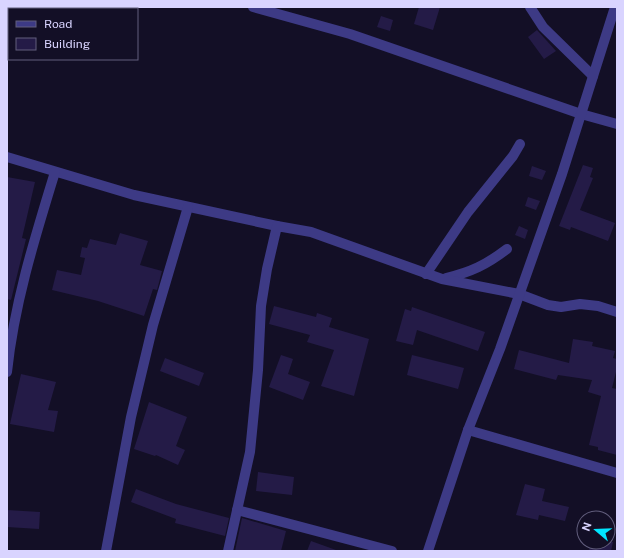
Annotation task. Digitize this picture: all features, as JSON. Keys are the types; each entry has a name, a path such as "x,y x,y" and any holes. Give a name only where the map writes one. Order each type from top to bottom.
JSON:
{"street":[{"path":"253,7 350,34 581,114 617,124"},
{"path":"530,7 543,27 593,76"},
{"path":"428,551 468,430 562,174 615,7"},
{"path":"426,274 468,212 513,156 520,144"},
{"path":"7,157 134,195 311,232 442,279 519,294 548,305 561,307 580,304 598,306 617,312"},
{"path":"7,372 12,334 30,255 55,172"},
{"path":"106,551 135,401 153,325 188,207"},
{"path":"228,551 250,452 258,370 261,306 266,269 277,226"},
{"path":"442,279 465,274 487,264 507,249"},
{"path":"468,430 617,472"},
{"path":"238,510 392,551"}],"building":[{"path":"419,7 440,7 433,30 414,24"},
{"path":"381,16 393,20 390,31 377,27"},
{"path":"537,30 556,51 544,59 528,37"},
{"path":"583,165 593,168 590,177 593,178 580,210 615,223 608,241 571,227 570,230 559,226"},
{"path":"532,166 546,171 542,180 529,176"},
{"path":"7,177 35,182 22,238 26,239 11,300 7,299"},
{"path":"528,197 540,201 536,210 525,206"},
{"path":"519,226 528,230 525,239 515,235"},
{"path":"120,233 148,241 140,265 162,271 157,290 153,289 144,316 98,301 52,290 57,270 81,275 85,258 80,257 82,247 87,248 90,239 116,245"},
{"path":"274,306 316,317 317,313 332,318 329,327 369,339 354,396 321,386 334,350 307,342 310,335 269,324"},
{"path":"412,307 485,332 478,351 417,330 413,345 396,341 405,309 411,311"},
{"path":"573,339 593,342 592,346 615,351 613,358 617,359 617,368 612,388 617,389 617,455 598,450 598,447 589,445 601,396 588,392 592,380 558,375 556,380 514,369 519,350 569,363"},
{"path":"281,355 293,359 288,374 310,382 303,400 269,387"},
{"path":"412,355 464,368 458,389 407,375"},
{"path":"165,358 204,373 199,386 160,371"},
{"path":"21,374 56,382 48,410 58,411 54,432 10,424"},
{"path":"149,402 187,417 176,446 185,450 178,465 156,455 155,456 134,449"},
{"path":"258,472 294,477 292,495 256,491"},
{"path":"525,484 545,489 542,501 569,507 565,521 539,515 538,520 516,515"},
{"path":"136,489 176,504 229,518 225,536 175,523 176,519 131,502"},
{"path":"7,510 40,512 39,529 7,527"},
{"path":"242,518 286,531 281,551 235,551"},
{"path":"311,541 336,550 336,551 307,551"},
{"path":"589,550 611,550 611,551"}]}
